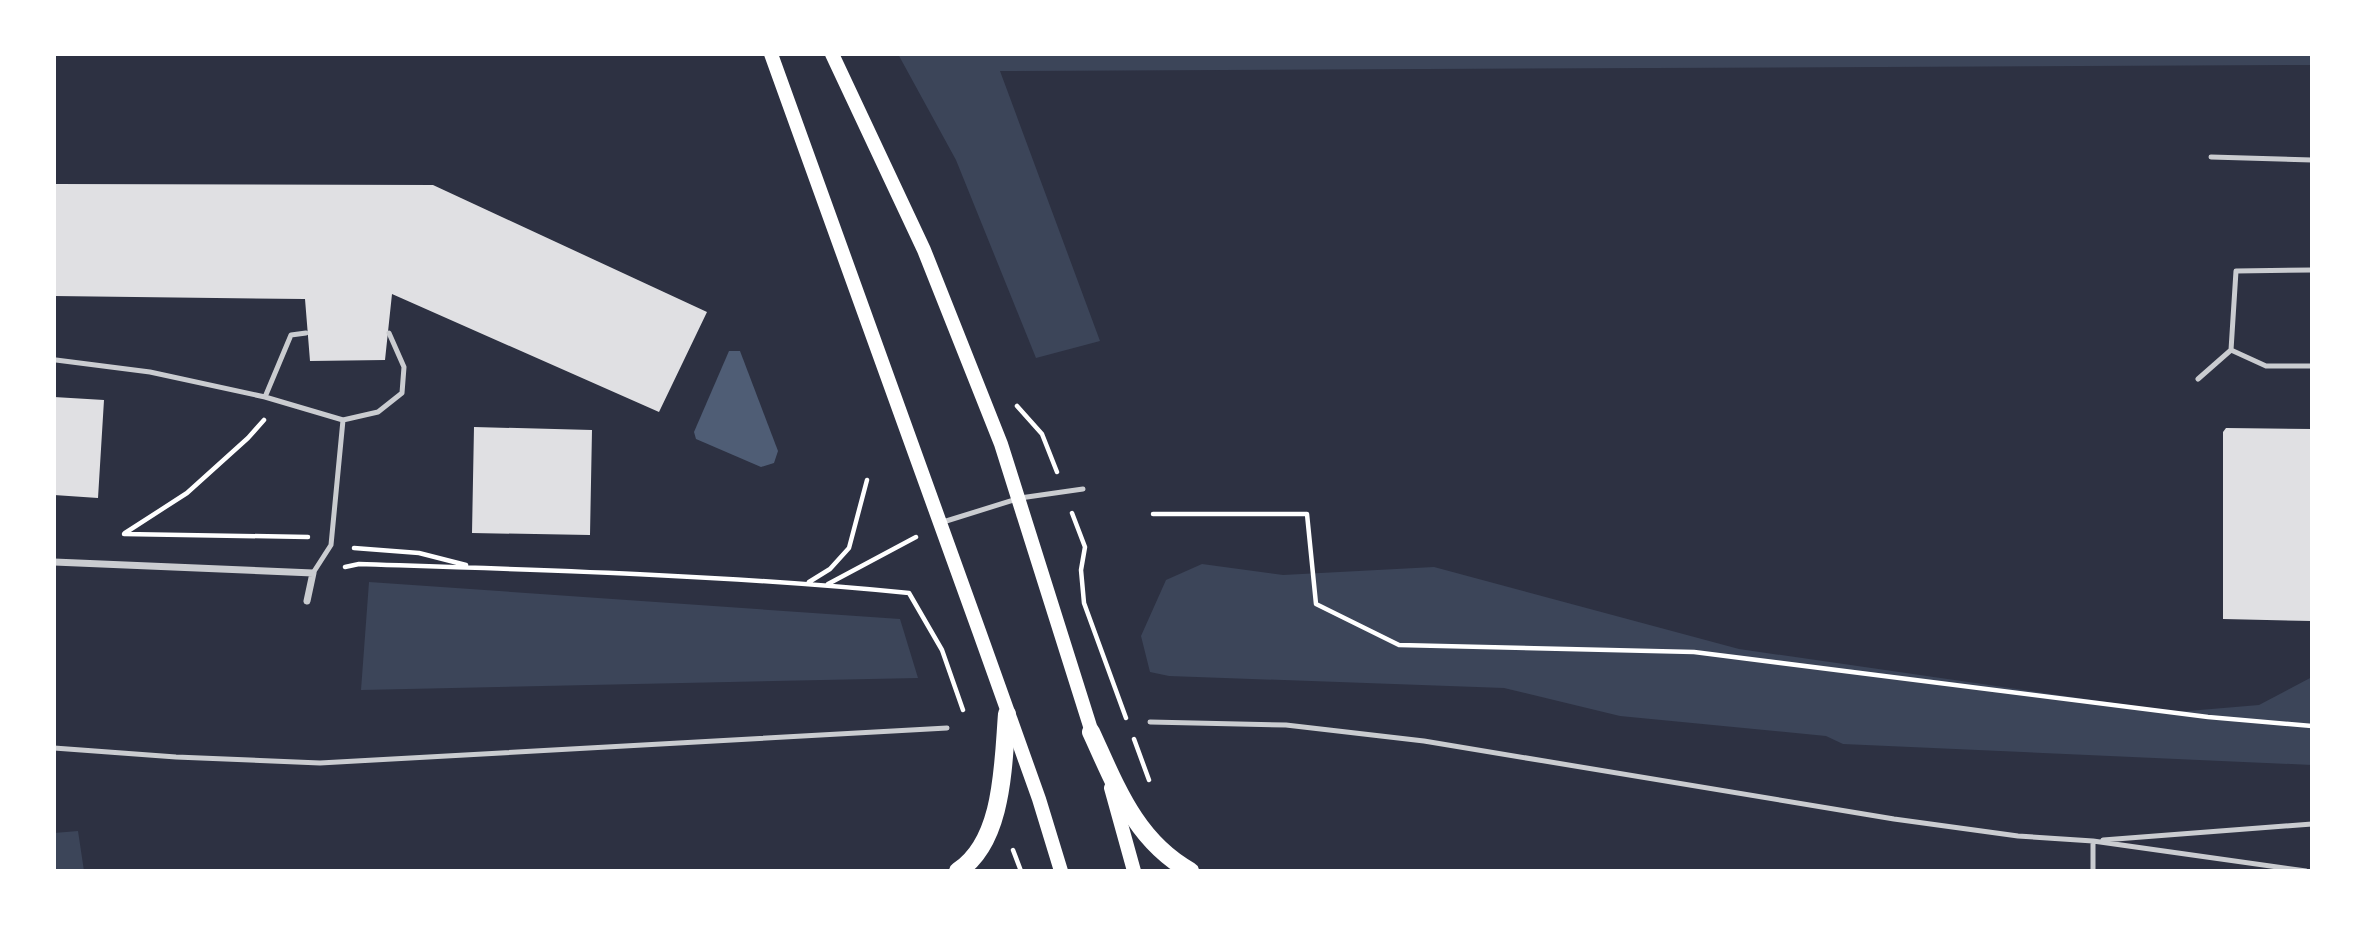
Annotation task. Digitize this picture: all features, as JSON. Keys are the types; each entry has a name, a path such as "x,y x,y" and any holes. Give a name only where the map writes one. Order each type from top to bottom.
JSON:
{"main road":[{"path":"771,54 1039,799 1061,871"},
{"path":"832,54 924,250 1002,444 1134,871"},
{"path":"958,871 969,863 985,842 1001,786 1007,714"},
{"path":"1091,732 1125,805 1138,826 1165,853 1190,871"}],"street":[{"path":"54,562 313,573 307,601"}],"lane":[{"path":"2211,158 2312,160"},
{"path":"2198,379 2231,349 2236,271 2312,270"},
{"path":"265,397 291,335 306,333"},
{"path":"56,360 150,372 265,397 343,420 379,412 402,393 404,368 389,333"},
{"path":"2231,349 2266,366 2312,366"},
{"path":"313,573 331,545 343,420"},
{"path":"940,523 1020,498 1083,489"},
{"path":"1150,722 1286,725 1424,741 1894,819 2018,836 2093,841 2306,871"},
{"path":"54,748 176,757 320,763 947,728"},
{"path":"2093,841 2312,824"},
{"path":"2093,841 2093,871"}],"path":[{"path":"124,534 187,493 248,438 280,401"},
{"path":"808,583 830,569 849,548 867,480"},
{"path":"1153,514 1307,514 1316,604 1399,645 1694,652 2208,717 2312,726"},
{"path":"827,585 940,523"},
{"path":"1085,547 1081,570 1084,603 1127,723"},
{"path":"313,573 359,564 808,583 909,593 942,650 965,715"},
{"path":"1132,736 1152,788"},
{"path":"1013,851 1021,871"}],"shaded area":[{"path":"898,54 2312,54 2312,65 1000,71 1100,341 1036,358 956,160"},
{"path":"729,351 740,351 778,451 774,463 761,467 696,439 694,432"},
{"path":"1202,564 1283,575 1434,567 1739,649 2176,712 2259,705 2312,677 2312,765 1843,744 1826,736 1620,716 1504,688 1169,676 1150,672 1141,636 1166,580"},
{"path":"369,582 900,619 918,678 361,690"},
{"path":"78,831 84,871 54,871 54,833"}],"building":[{"path":"54,184 433,185 707,312 659,412 392,294 385,360 310,361 305,299 54,296"},
{"path":"54,397 104,400 98,498 54,495"},
{"path":"474,427 592,430 590,535 472,533"},
{"path":"2226,428 2312,429 2312,621 2223,619 2223,432"}]}
